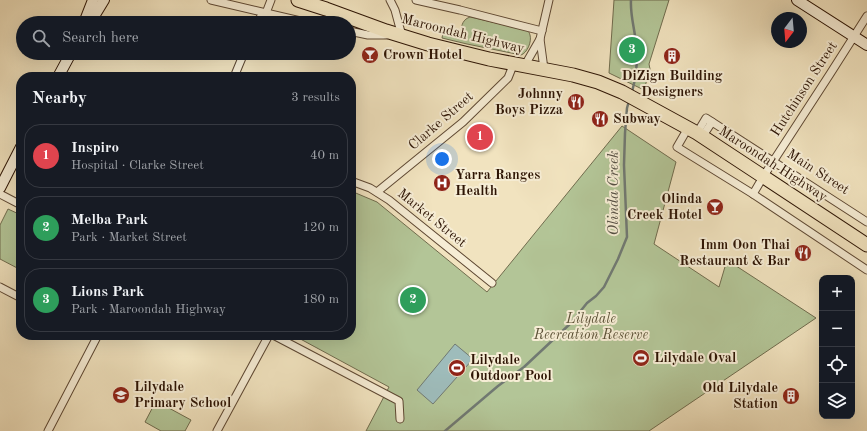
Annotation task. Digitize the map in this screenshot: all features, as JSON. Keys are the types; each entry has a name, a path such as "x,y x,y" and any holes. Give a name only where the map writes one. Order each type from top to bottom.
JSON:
{"highway":[{"name":"Maroondah Highway","path":"298,0 346,16"},
{"name":"Maroondah Highway","path":"356,20 448,50 573,75 598,82 622,92 696,133 867,245"}],"main road":[{"path":"87,16 93,0"},
{"path":"94,16 104,0"},
{"path":"797,0 867,45"},
{"path":"61,72 67,60"},
{"path":"1,182 16,156"}],"street":[{"path":"211,0 279,16"},
{"path":"267,16 266,13 271,0"},
{"path":"356,32 368,35 402,36 395,10 390,0"},
{"path":"416,0 542,31"},
{"name":"Clarke Street","path":"544,69 540,39 549,0"},
{"path":"260,16 266,13"},
{"name":"Hutchinson Street","path":"753,194 867,16"},
{"name":"Clarke Street","path":"377,192 463,122 508,78 540,39"},
{"path":"237,72 241,60"},
{"path":"238,72 245,60"},
{"name":"Main Street","path":"696,133 706,118 867,222"},
{"path":"696,133 678,147 753,194 867,270"},
{"name":"Market Street","path":"356,182 377,192 394,204 492,283"},
{"path":"0,194 16,202"},
{"path":"0,287 16,295"},
{"path":"48,431 95,340"},
{"path":"217,431 265,340"},
{"path":"282,340 399,402 400,419"}],"green space":[{"path":"614,0 669,0 649,64 650,69 644,90 609,73"},
{"path":"470,17 527,30 529,33 530,44 527,50 521,55 442,38 443,33 461,37 463,22"},
{"name":"Lilydale Recreation Reserve","path":"622,126 676,162 654,244 719,287 727,260 816,318 649,431 366,431 389,387 302,340 356,340 356,193 377,202 487,292"},
{"path":"8,209 16,213 16,267 0,259 0,225"},
{"path":"156,401 191,420 185,431 161,431 145,422"}],"water":[{"path":"455,344 473,359 433,404 417,390"}],"waterway":[{"name":"Olinda Creek","path":"631,0 637,56 636,74 632,92"},
{"name":"Olinda Creek","path":"445,431 498,386 524,367 571,323 587,303 604,287 627,237 624,165 625,133 629,101"}],"place":[{"name":"Lions Park","path":"632,50"},
{"name":"Crown Hotel","path":"370,55"},
{"name":"DiZign Building Designers","path":"672,56"},
{"name":"Johnny Boys Pizza","path":"576,102"},
{"name":"Subway","path":"600,119"},
{"name":"Inspiro","path":"480,137"},
{"name":"Yarra Ranges Health","path":"442,183"},
{"name":"Olinda Creek Hotel","path":"715,207"},
{"name":"Imm Oon Thai Restaurant & Bar","path":"803,253"},
{"name":"Melba Park","path":"413,300"},
{"name":"Lilydale Oval","path":"641,358"},
{"name":"Lilydale Outdoor Pool","path":"457,368"},
{"name":"Lilydale Primary School","path":"121,395"},
{"name":"Old Lilydale Station","path":"791,396"}]}
